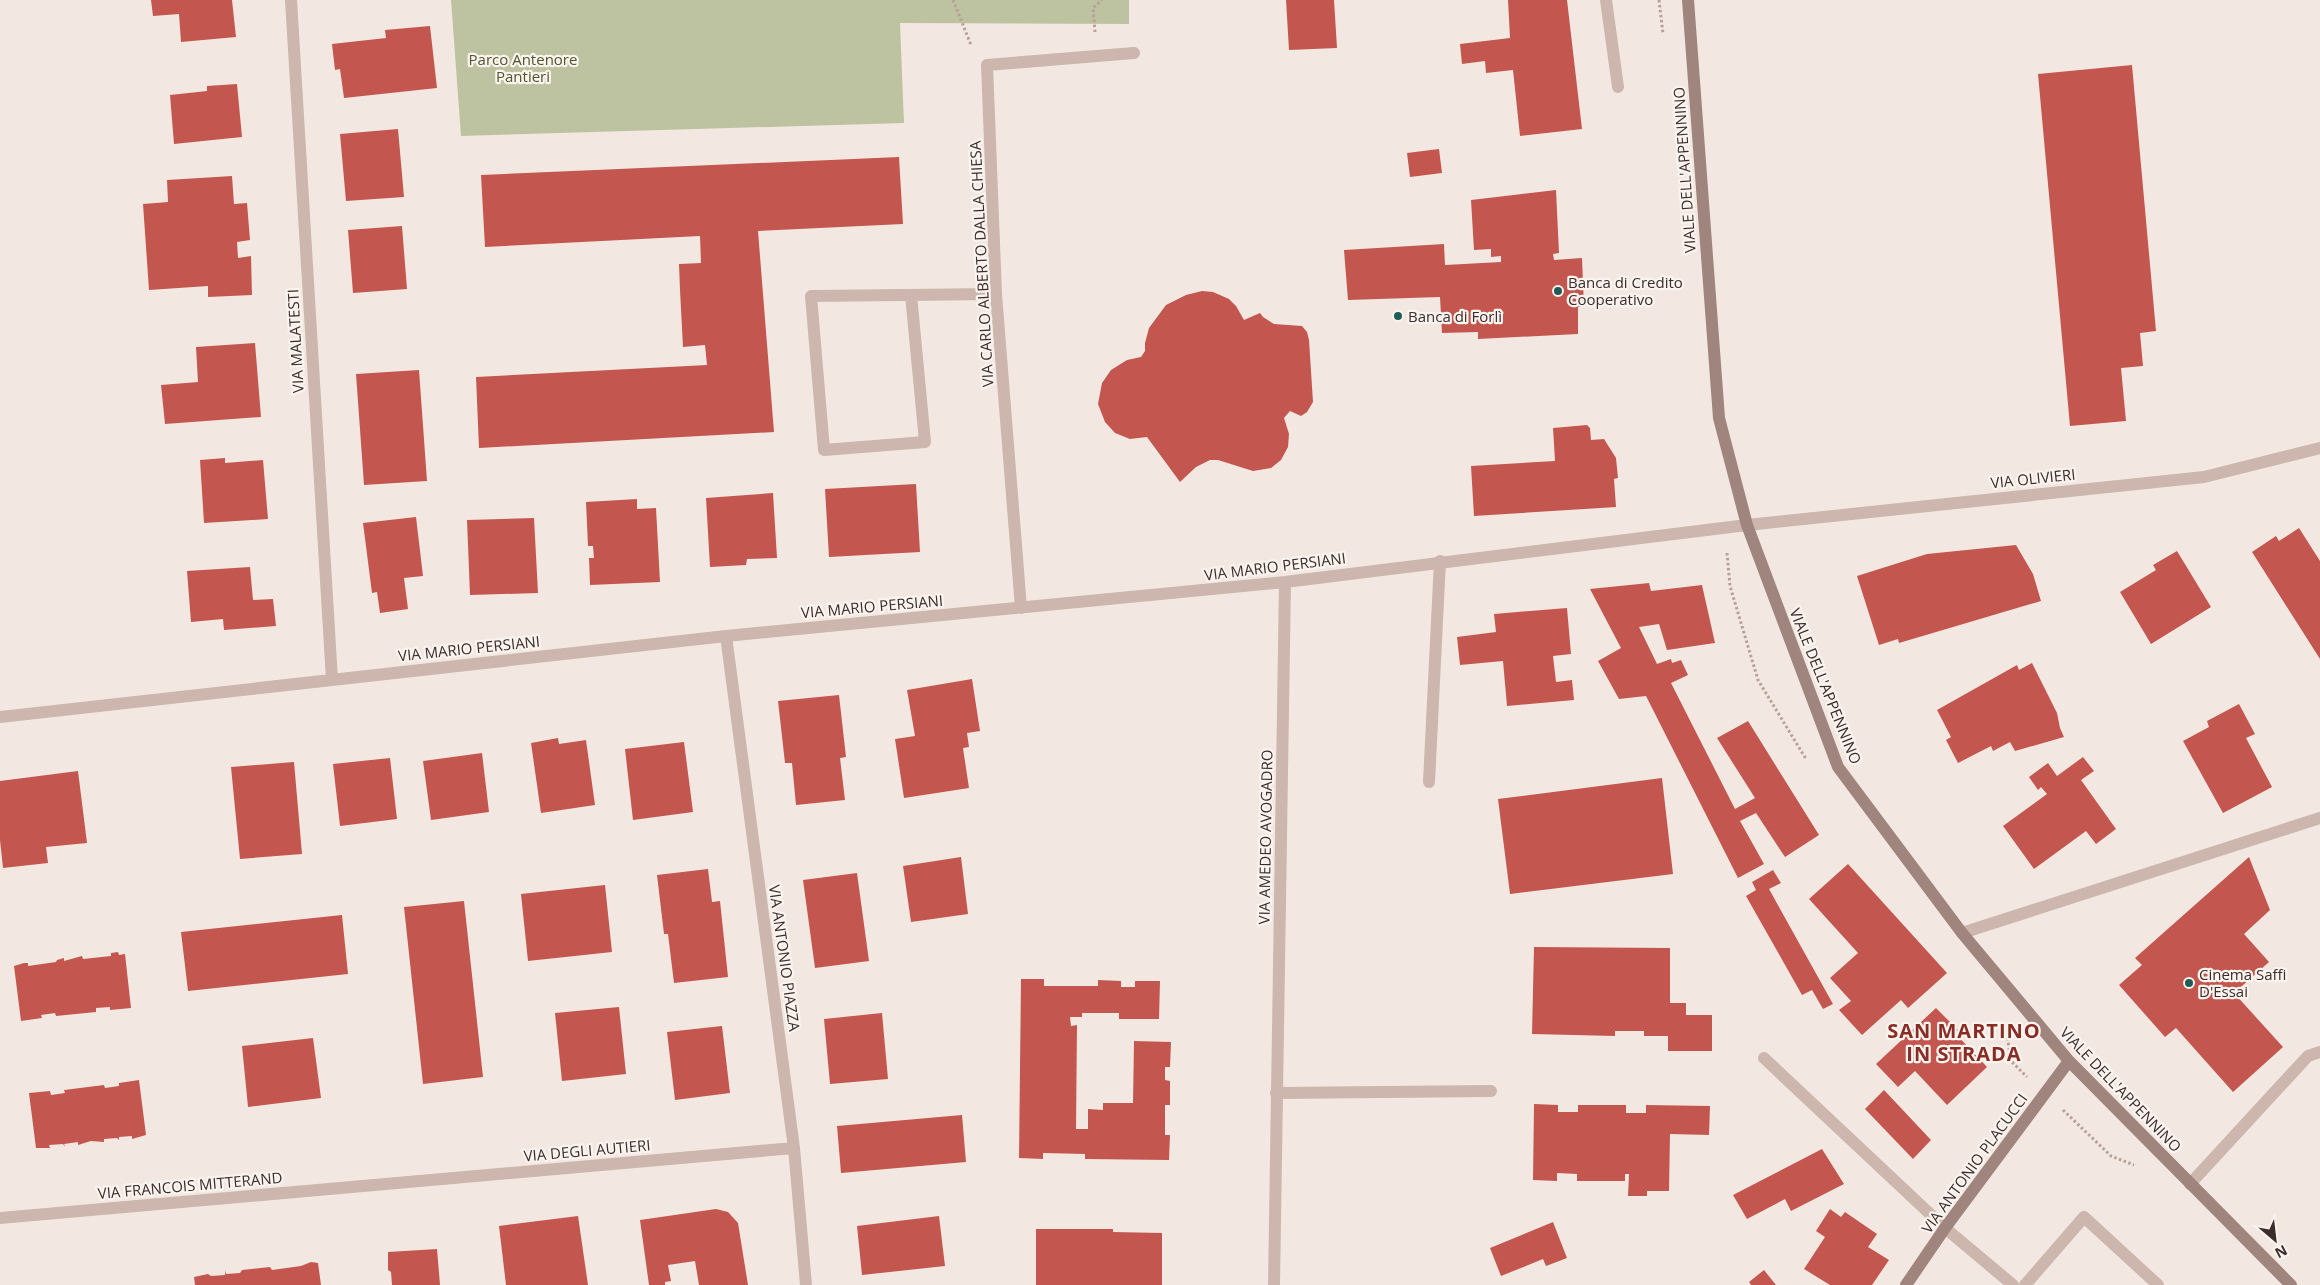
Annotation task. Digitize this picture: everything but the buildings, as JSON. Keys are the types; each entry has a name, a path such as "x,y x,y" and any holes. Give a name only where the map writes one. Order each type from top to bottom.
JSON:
{"main road":[{"name":"VIALE DELL'APPENNINO","path":"1688,0 1719,418 1747,525 1838,768 1962,933 2069,1060 2291,1285"},
{"name":"VIA ANTONIO PLACUCCI","path":"1906,1285 1945,1228 2069,1060"}],"street":[{"name":"VIA MALATESTI","path":"291,0 332,680"},
{"path":"1606,0 1618,87"},
{"name":"VIA CARLO ALBERTO DALLA CHIESA","path":"1021,608 996,294 987,65 1134,53"},
{"path":"911,295 925,442 824,450 811,296 996,294"},
{"name":"VIA OLIVIERI","path":"1747,525 2204,476 2320,448"},
{"name":"VIA MARIO PERSIANI","path":"0,717 726,636 1286,582 1440,561 1747,525"},
{"path":"1430,782 1440,561"},
{"name":"VIA AMEDEO AVOGADRO","path":"1274,1285 1286,582"},
{"name":"VIA ANTONIO PIAZZA","path":"726,636 794,1148 806,1285"},
{"path":"1962,933 2320,818"},
{"path":"2190,1184 2308,1056 2320,1052"},
{"path":"1764,1058 1945,1228 2013,1285"},
{"path":"1276,1093 1491,1091"},
{"name":"VIA DEGLI AUTIERI","path":"383,1184 794,1148"},
{"name":"VIA FRANCOIS MITTERAND","path":"0,1218 383,1184"},
{"path":"2025,1285 2084,1217 2158,1285"}],"path":[{"path":"953,0 988,85"},
{"path":"1096,55 1093,8 1102,0"}],"green space":[{"name":"Parco Antenore Pantieri","path":"451,0 1129,0 1129,24 900,23 904,123 461,136"}],"place":[{"name":"Banca di Credito Cooperativo","path":"1558,291"},
{"name":"Banca di Forlì","path":"1398,316"},
{"name":"Cinema Saffi D'Essai","path":"2189,983"}],"district":[{"name":"SAN MARTINO IN STRADA","path":"1964,1042"}]}
